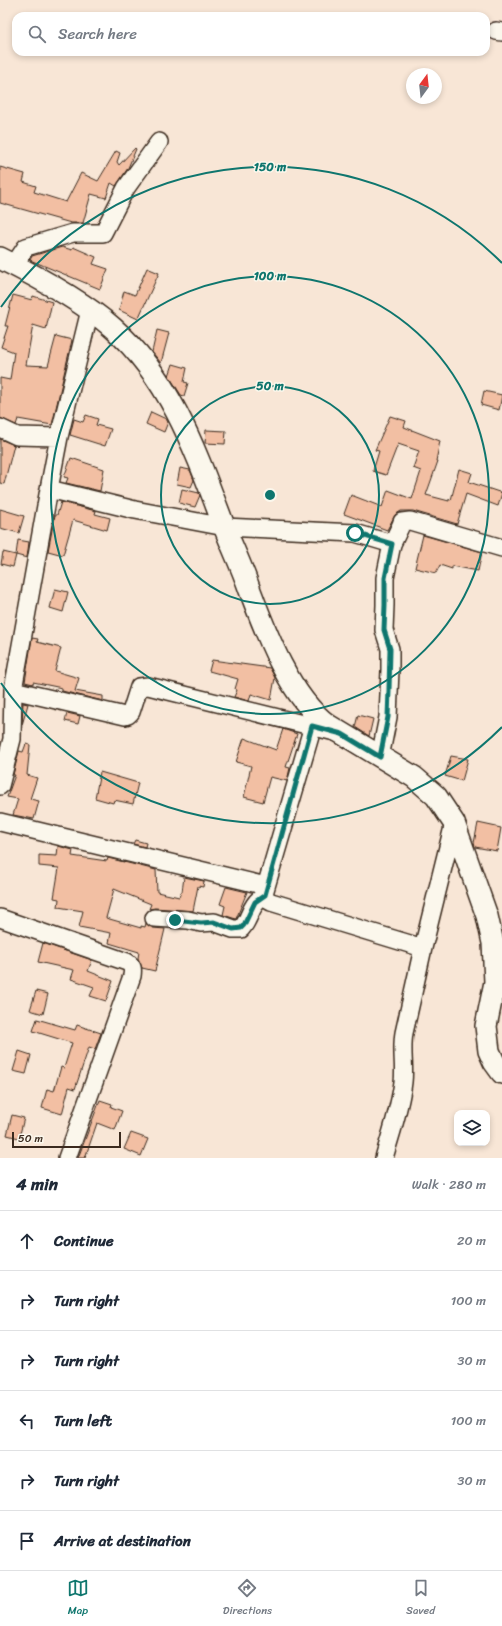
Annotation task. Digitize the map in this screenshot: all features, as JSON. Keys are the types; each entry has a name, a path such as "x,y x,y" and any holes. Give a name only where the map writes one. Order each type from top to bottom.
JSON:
{"street":[{"path":"159,142 126,188 103,233 73,233 26,247 7,261 90,310 113,328 138,353 170,399 182,421 208,480 261,619 303,701 319,718 342,734 409,774 427,788 445,807 454,823 486,916 493,943 495,982 486,1026 489,1051 494,1062 502,1073"},
{"path":"0,786 12,739 13,690 49,489 59,437 90,310"},
{"path":"0,428 17,436 59,437"},
{"path":"49,489 135,510 225,527 355,533 392,544"},
{"path":"380,757 388,717 389,690 390,649 384,630 385,578 392,544 402,522 410,521 502,548"},
{"path":"13,690 125,716 131,712 139,688 148,686 342,734"},
{"path":"312,726 266,890 266,900 422,948"},
{"path":"0,822 266,890"},
{"path":"384,1158 403,1088 403,1042 422,948 454,823"},
{"path":"154,918 188,920 201,923 214,922 233,929 241,928 244,925 255,902 266,890"},
{"path":"0,918 127,962 131,965 133,970 67,1158"}],"building":[{"path":"135,148 136,149 128,168 116,186 111,183 106,198 91,194 83,223 71,223 0,203 0,167 25,174 23,182 36,186 34,192 66,202 81,173 98,181 116,151 120,153 117,162 119,165"},
{"path":"62,247 72,250 73,247 96,257 93,264 108,269 100,289 30,260 32,256"},
{"path":"147,268 159,273 138,319 119,310 124,291 135,295"},
{"path":"13,295 32,300 33,296 52,302 46,329 33,325 26,365 48,366 56,336 72,340 52,425 18,419 16,425 0,418 0,378 10,380 14,352 1,347 8,326 5,326"},
{"path":"157,330 169,333 161,363 152,352"},
{"path":"173,364 187,368 184,382 188,383 184,396 181,395 169,376"},
{"path":"484,391 502,395 499,410 481,405"},
{"path":"151,412 166,419 168,422 164,432 146,424"},
{"path":"86,415 98,419 96,425 111,429 105,446 70,435 74,419 83,422"},
{"path":"390,416 406,421 404,427 440,441 436,461 438,461 426,495 449,501 449,499 451,500 459,469 472,473 469,482 502,493 498,506 466,494 457,524 413,511 401,511 395,515 387,530 344,514 351,495 382,507 388,490 412,499 421,471 413,468 419,451 398,444 386,475 373,471 379,451 375,450"},
{"path":"206,430 226,431 225,444 205,443"},
{"path":"0,439 14,445 4,484 0,483"},
{"path":"71,458 104,469 100,491 66,483 68,478 64,477"},
{"path":"180,468 190,470 194,480 191,487 177,484"},
{"path":"182,489 199,493 200,495 195,507 179,503"},
{"path":"61,502 96,511 95,514 110,518 107,530 73,520 63,555 48,551 55,515 57,515"},
{"path":"0,509 24,516 19,533 0,528"},
{"path":"423,535 482,552 478,571 452,566 452,569 440,565 436,573 415,568"},
{"path":"18,540 29,542 27,558 16,555"},
{"path":"3,552 16,555 13,567 1,564"},
{"path":"55,589 68,592 63,612 50,608"},
{"path":"32,638 38,639 37,642 61,648 55,671 79,678 75,691 103,696 103,701 62,691 62,688 33,682 33,684 25,682"},
{"path":"212,660 270,668 275,678 271,700 251,694 249,701 234,697 237,690 235,689 238,679 209,671"},
{"path":"23,703 28,704 22,725"},
{"path":"67,713 80,716 78,724 65,721"},
{"path":"358,715 373,719 369,736 355,727"},
{"path":"283,729 297,734 286,767 290,768 287,781 270,777 263,802 244,797 251,766 236,762 244,738 276,750"},
{"path":"26,744 30,745 27,775 37,778 30,799 39,801 34,819 13,815 18,799 7,797 15,775 13,775 19,751 23,752"},
{"path":"451,756 468,759 462,781 445,776"},
{"path":"100,772 138,783 133,804 114,800 113,803 95,798"},
{"path":"478,823 501,828 497,851 475,847 474,843"},
{"path":"135,840 146,843 145,847 133,844"},
{"path":"58,846 73,850 72,856 107,861 108,858 156,870 157,892 179,897 182,892 184,877 204,881 203,887 198,886 193,911 155,908 149,909 151,904 114,889 106,918 141,928 141,926 145,927 146,923 153,928 165,929 155,971 142,968 138,958 139,952 109,943 111,933 79,927 83,911 58,907 59,899 54,898 59,868 39,866 39,855 57,856"},
{"path":"226,887 247,892 236,919 223,915 225,906 220,904"},
{"path":"43,943 92,960 88,971 113,981 106,1001 90,996 94,987 71,979 74,970 38,962"},
{"path":"36,991 48,994 43,1014 30,1010"},
{"path":"37,1019 75,1030 77,1025 101,1033 95,1049 89,1047 75,1089 69,1087 62,1114 42,1108 47,1089 54,1091 61,1067 64,1068 72,1043 33,1031"},
{"path":"19,1051 31,1055 26,1074 13,1071"},
{"path":"100,1100 112,1104 111,1107 122,1111 115,1130 97,1123 85,1158 78,1158"},
{"path":"12,1115 24,1118 19,1138 7,1135"},
{"path":"131,1133 148,1139 141,1156 124,1149"}],"route":[{"path":"175,920 188,920 201,923 214,922 233,929 241,928 244,925 255,902 265,895 266,886 312,726 342,734 380,757 388,717 390,649 384,630 385,578 392,544 355,533"}]}
